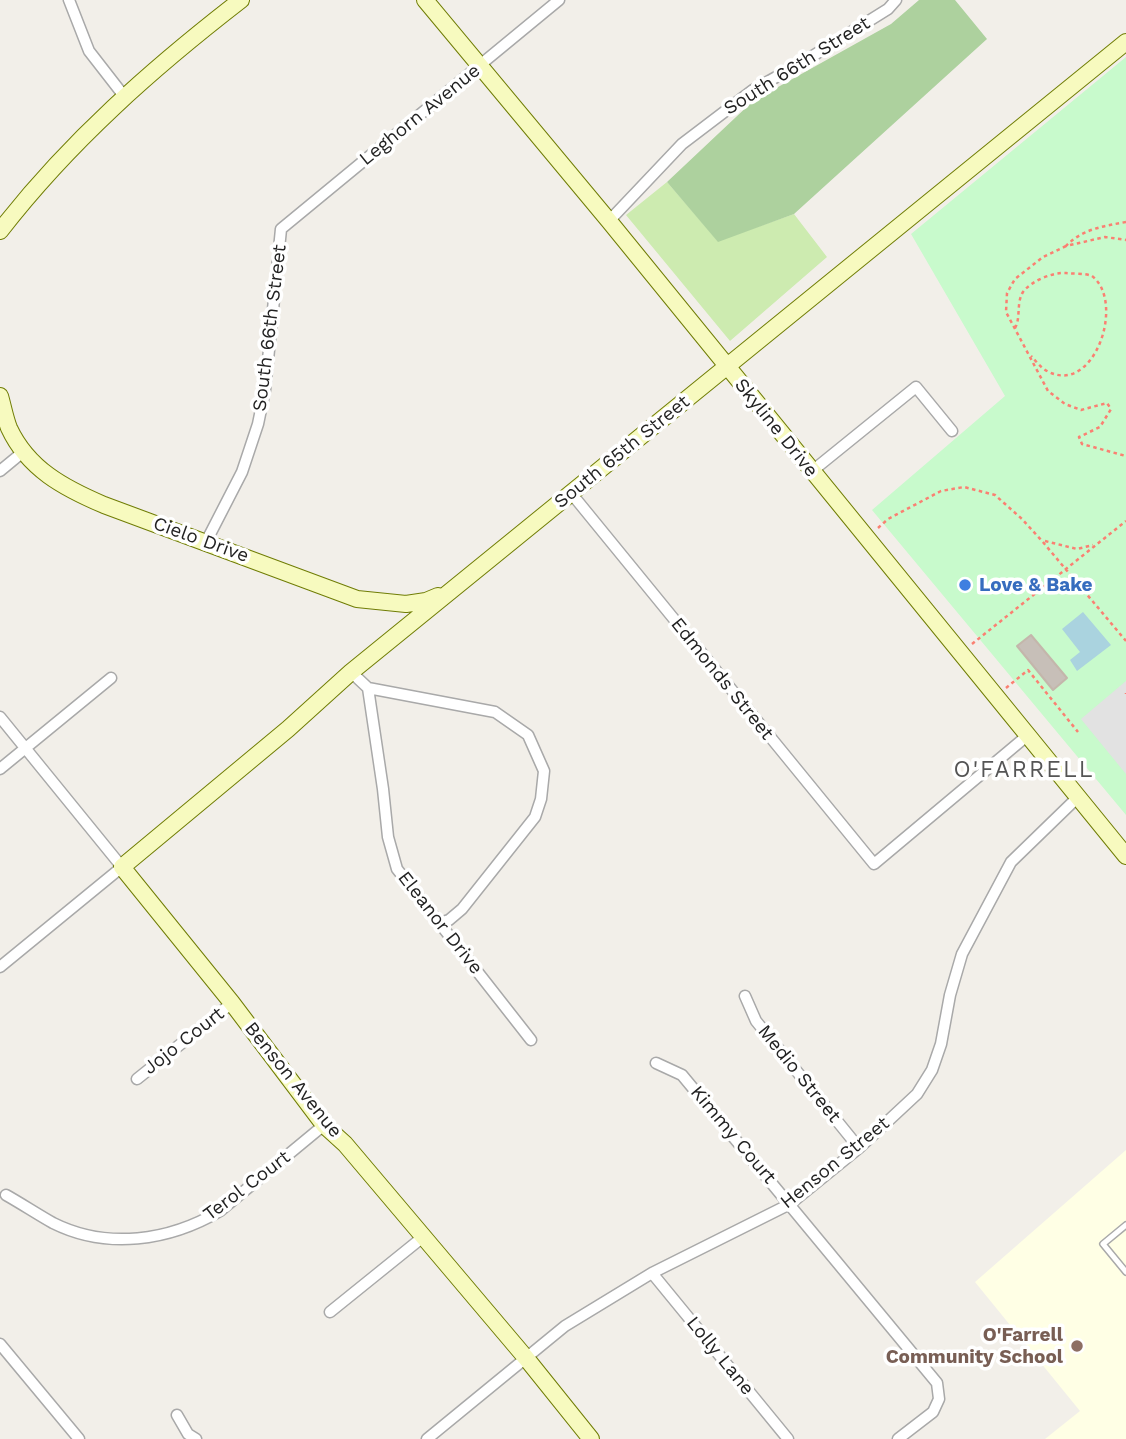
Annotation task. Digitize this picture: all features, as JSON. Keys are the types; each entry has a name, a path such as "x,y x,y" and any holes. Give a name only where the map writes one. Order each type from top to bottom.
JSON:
{"street":[{"path":"69,0 89,51 124,96"},
{"path":"0,231 71,148 124,96 241,0"},
{"name":"Skyline Drive","path":"425,0 609,221 1126,856"},
{"name":"Leghorn Avenue","path":"281,229 559,0"},
{"name":"South 66th Street","path":"609,221 682,144 753,90 888,9 895,0"},
{"name":"South 65th Street","path":"122,867 450,591 1126,42"},
{"name":"South 66th Street","path":"206,541 242,472 258,424 265,390 281,229"},
{"path":"811,472 916,387 953,431"},
{"name":"Cielo Drive","path":"0,396 8,427 23,452 39,469 65,489 371,602 406,604 426,601 450,591"},
{"path":"0,471 23,452"},
{"name":"Edmonds Street","path":"571,493 874,864 1028,735"},
{"path":"351,673 368,688 495,712 528,735 544,771 541,799 535,817 462,909 449,920 440,923"},
{"path":"0,769 111,678"},
{"name":"Eleanor Drive","path":"368,688 388,836 397,869 531,1040"},
{"name":"Benson Avenue","path":"0,718 232,1003 324,1125 345,1144 591,1439"},
{"name":"Henson Street","path":"427,1439 584,1313 652,1273 790,1204 859,1148 917,1094 932,1070 942,1044 950,995 962,954 1011,862 1078,797"},
{"path":"0,967 122,867"},
{"name":"Medio Street","path":"746,996 756,1021 859,1148"},
{"name":"Jojo Court","path":"137,1079 232,1003"},
{"name":"Kimmy Court","path":"656,1063 682,1075 937,1383 939,1399 933,1412 898,1439"},
{"name":"Terol Court","path":"6,1195 54,1223 85,1234 134,1239 170,1233 220,1211 324,1125"},
{"path":"330,1312 424,1237"},
{"name":"Lolly Lane","path":"652,1273 788,1439"},
{"path":"0,1344 79,1439"},
{"path":"177,1415 188,1434 196,1439"}],"lane":[{"path":"1126,1226 1103,1244 1126,1272"}],"path":[{"path":"1066,246 1073,238 1090,230 1126,222"},
{"path":"1126,240 1105,237 1066,246 1043,257 1015,279 1007,293 1006,312 1048,391 1065,404 1081,410 1107,402 1111,409 1100,427 1079,437 1082,444 1126,456"},
{"path":"1015,329 1023,292 1035,282 1058,272 1090,275 1105,286 1109,294"},
{"path":"1029,354 1044,370 1068,376 1082,371 1094,361 1110,331"},
{"path":"866,538 888,519 941,491 964,487 995,495 1042,541 1126,641"},
{"path":"961,653 1126,522"},
{"path":"1042,541 1077,549 1096,544"},
{"path":"996,696 1033,666"},
{"path":"1028,670 1078,733"}],"shaded area":[{"path":"1126,681 1126,774 1081,719"},
{"name":"O'Farrell Community School","path":"1126,1150 1126,1439 1045,1439 1080,1411 975,1282"}],"green space":[{"path":"919,0 955,0 987,39 794,214 718,242 667,182 753,101 891,24"},
{"path":"1126,57 1126,815 872,510 1005,396 911,234"},
{"path":"667,182 718,241 794,214 827,257 730,341 626,215"}],"water":[{"path":"1083,612 1111,645 1077,671 1070,660 1080,652 1062,629"}],"building":[{"path":"1031,635 1067,678 1053,690 1017,646"}],"place":[{"name":"Love & Bake","path":"965,585"},
{"name":"O'Farrell Community School","path":"1077,1346"}],"district":[{"name":"O'FARRELL","path":"1024,770"}]}
